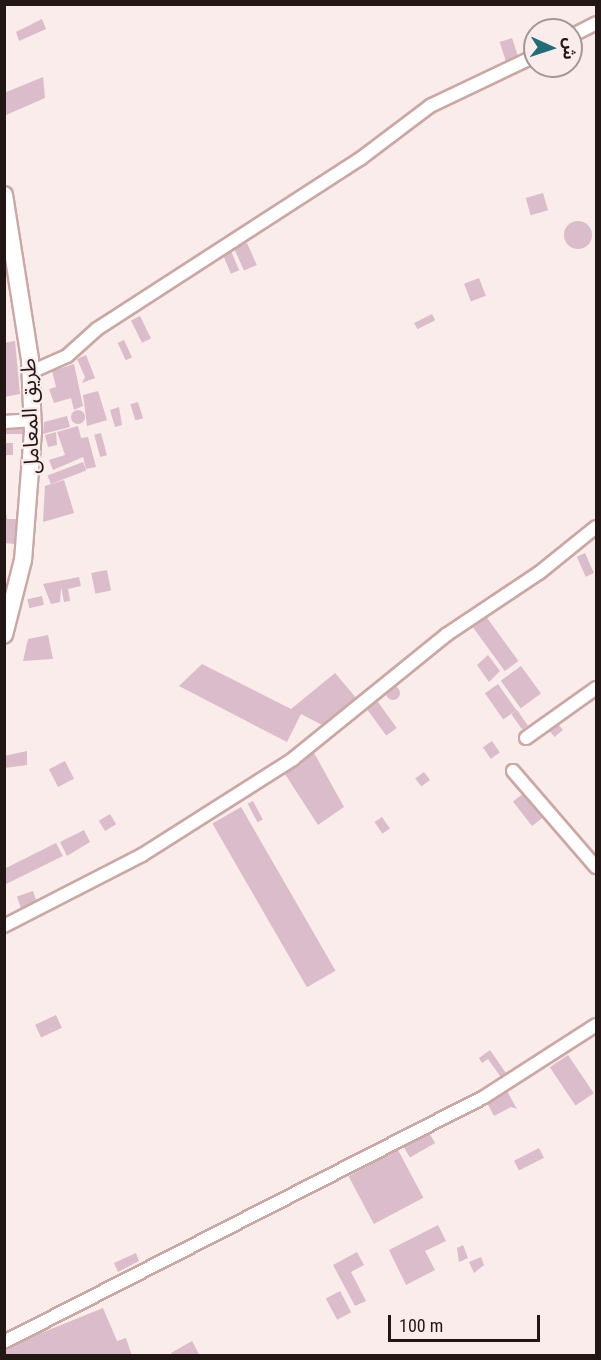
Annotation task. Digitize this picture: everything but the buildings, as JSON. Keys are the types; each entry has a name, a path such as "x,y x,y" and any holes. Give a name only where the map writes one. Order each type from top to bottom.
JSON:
{"main road":[{"name":"طريق المعامل","path":"4,195 31,372 33,420 29,514 5,632"}],"street":[{"path":"583,30 597,23"},
{"path":"31,372 67,356 97,329 360,159 430,105 523,62"},
{"path":"4,422 33,420"},
{"path":"4,926 142,855 293,759 446,635 539,573 597,526"},
{"path":"526,738 597,688"},
{"path":"513,771 597,867"},
{"path":"4,1342 484,1097 597,1025"}]}
